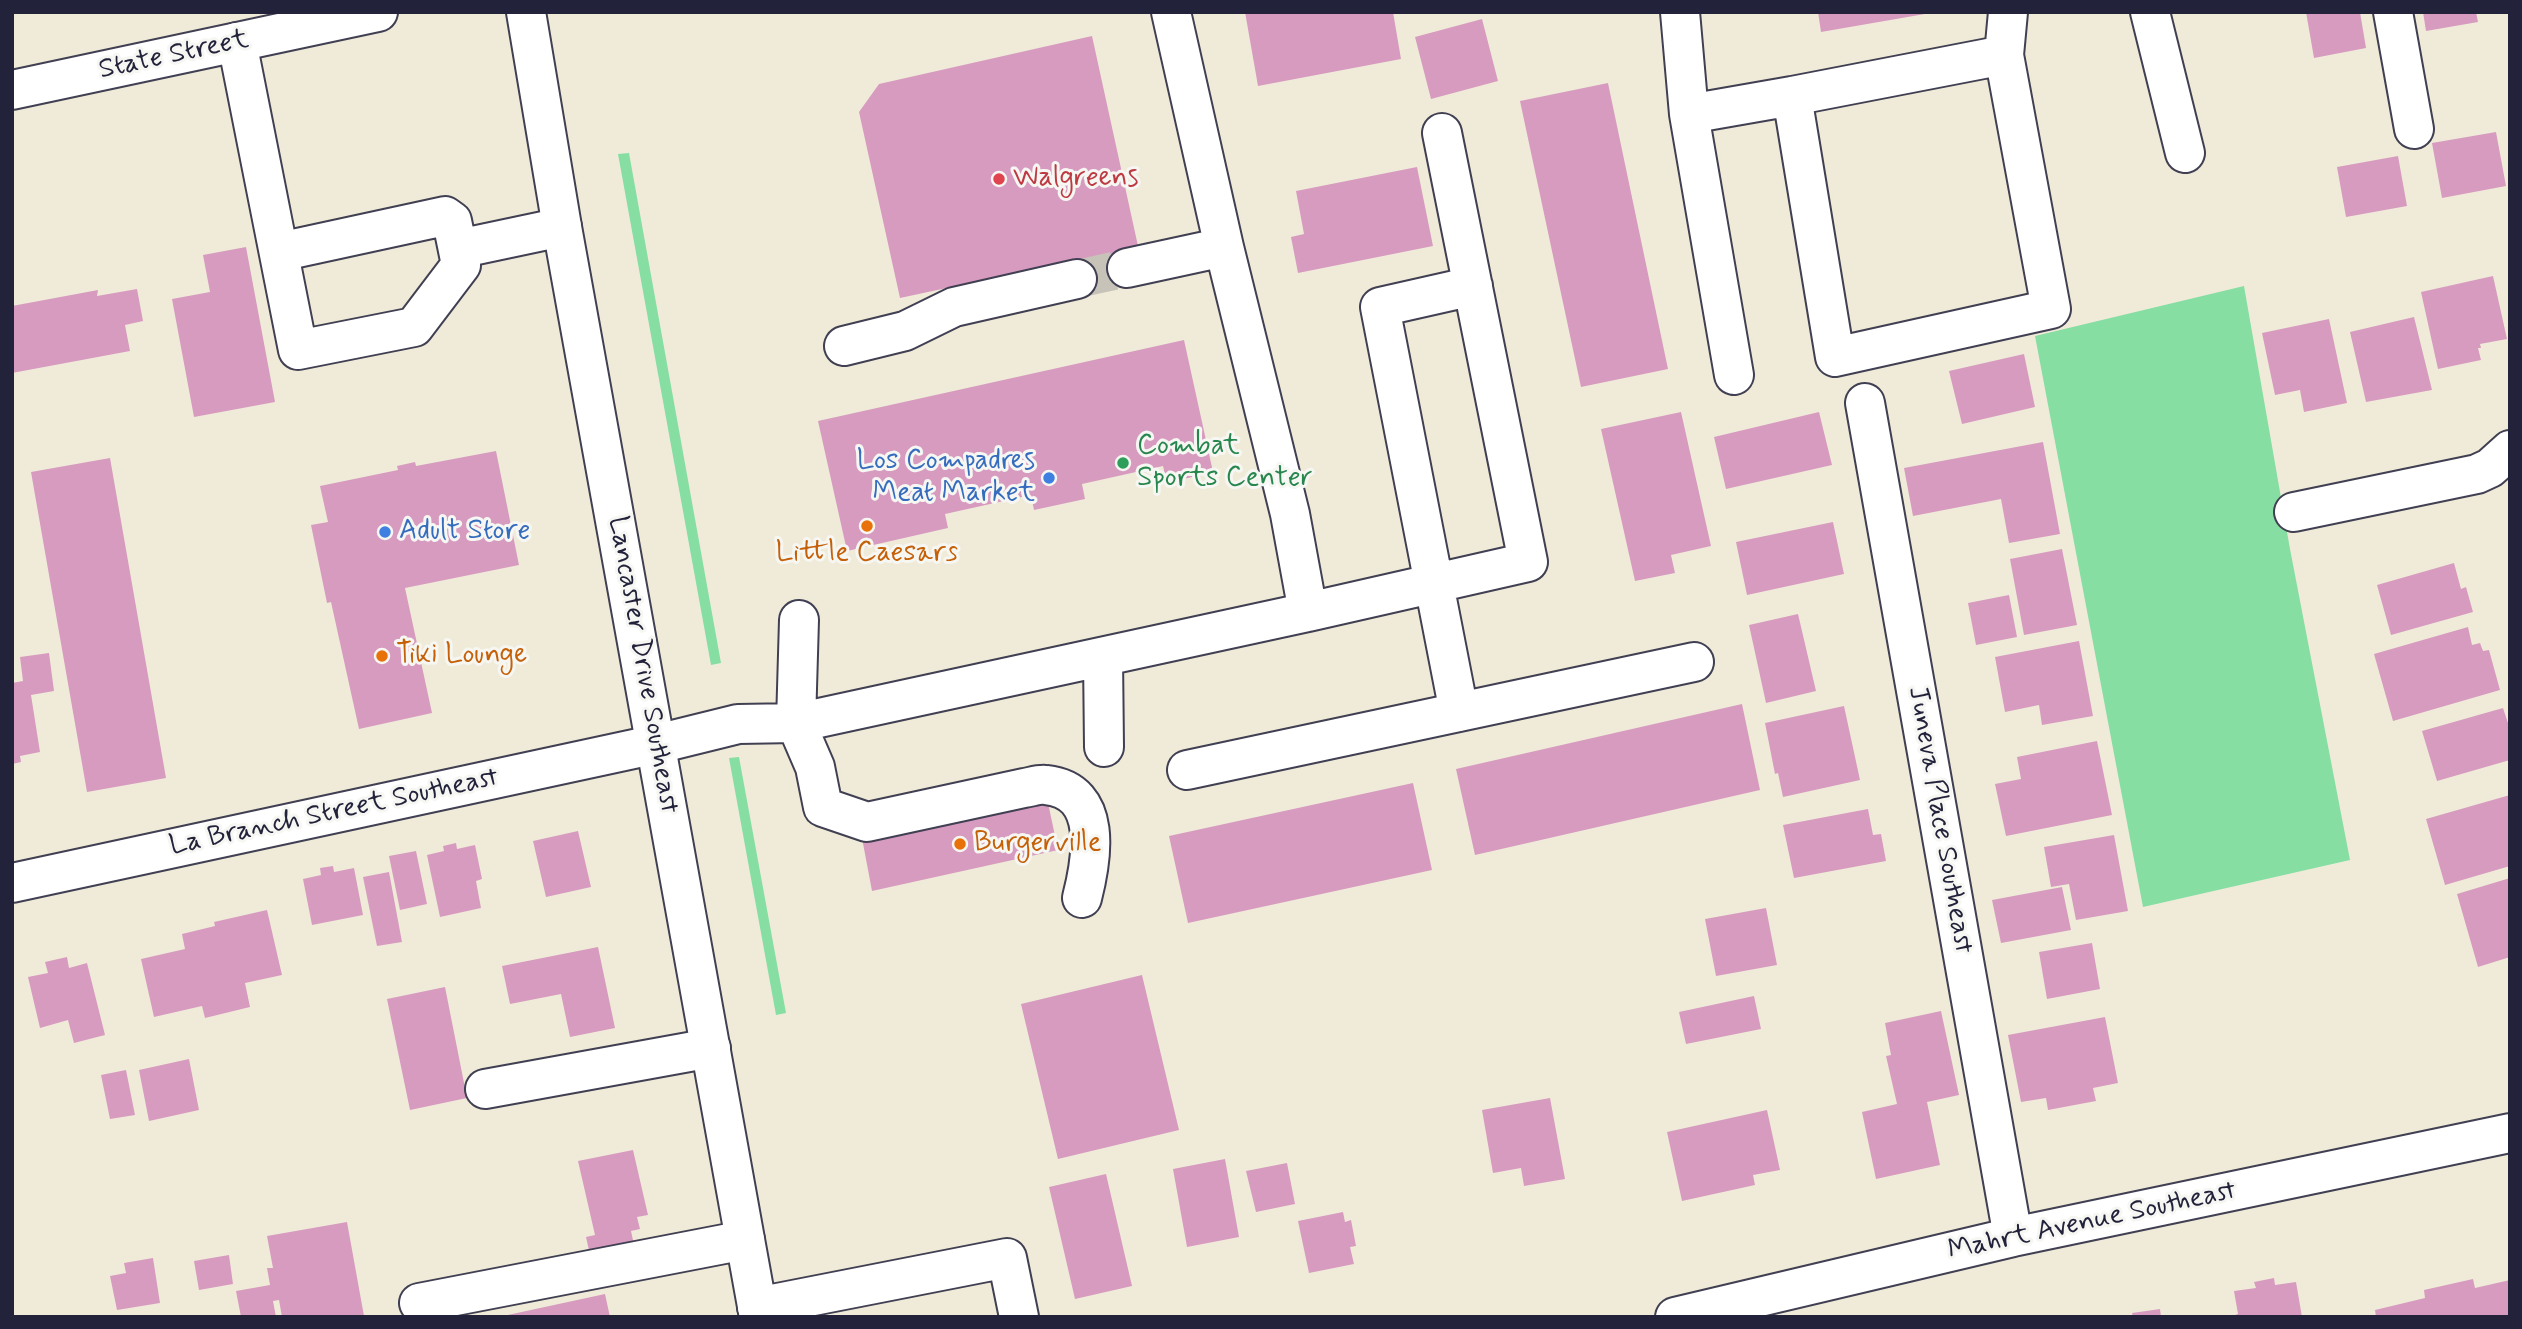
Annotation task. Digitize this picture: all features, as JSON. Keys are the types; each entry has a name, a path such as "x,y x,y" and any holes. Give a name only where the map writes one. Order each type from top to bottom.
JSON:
{"street":[{"name":"State Street","path":"12,90 377,12"},
{"name":"Lancaster Drive Southeast","path":"526,12 562,227 758,1312"},
{"path":"1171,12 1224,247 1290,514 1308,612"},
{"path":"1680,12 1689,114 1734,375"},
{"path":"1792,96 1835,357 2050,309 2004,55 2008,12"},
{"path":"2150,12 2185,153"},
{"path":"2393,12 2414,129"},
{"path":"237,42 298,350 414,327 461,265 452,221 445,216 279,252"},
{"path":"1689,114 2004,55"},
{"path":"1442,132 1473,286 1380,307 1460,712"},
{"path":"458,249 562,227"},
{"path":"1127,268 1224,247"},
{"path":"844,345 905,331 954,307 1077,279"},
{"name":"La Branch Street Southeast","path":"12,883 657,744 738,724 796,723 1528,562 1473,286"},
{"name":"Juneva Place Southeast","path":"1865,403 2012,1237"},
{"path":"2294,512 2477,474 2490,468 2510,450"},
{"path":"799,620 796,723 815,767 823,807 867,822 1024,788 1045,785 1068,791 1081,802 1088,821 1091,845 1089,870 1082,898"},
{"path":"1104,657 1104,747"},
{"path":"1187,770 1694,662"},
{"path":"485,1089 711,1048"},
{"name":"Mahrt Avenue Southeast","path":"1677,1317 2012,1237 2510,1133"},
{"path":"419,1303 745,1240"},
{"path":"758,1312 1007,1258 1019,1317"}],"green space":[{"path":"629,153 721,663 711,665 618,154"},
{"path":"2244,286 2290,549 2350,860 2143,907 2035,336"},
{"path":"739,757 786,1013 776,1015 729,758"}],"building":[{"path":"1245,12 1393,12 1401,59 1258,86"},
{"path":"1818,12 1925,12 1925,14 1821,32"},
{"path":"2306,12 2360,12 2366,48 2314,58"},
{"path":"2423,12 2476,12 2478,22 2426,31"},
{"path":"1482,19 1498,81 1431,99 1415,37"},
{"name":"Walgreens","path":"1092,36 1138,246 1129,280 1079,291 1073,261 900,298 859,112 879,84"},
{"path":"1608,83 1668,369 1581,387 1520,101"},
{"path":"2496,132 2506,186 2442,198 2432,143"},
{"path":"2398,156 2407,206 2346,217 2337,167"},
{"path":"1417,167 1433,246 1298,273 1291,237 1304,234 1296,191"},
{"path":"246,247 275,402 194,417 172,299 210,292 203,255"},
{"path":"2493,276 2507,339 2480,344 2481,348 2478,348 2481,360 2438,369 2421,292"},
{"path":"137,289 143,321 125,325 130,351 12,373 12,306 98,290 97,296"},
{"path":"2414,317 2432,390 2366,402 2350,332"},
{"path":"2329,319 2347,403 2304,412 2300,390 2275,395 2262,333"},
{"path":"1184,340 1213,472 1167,483 1163,466 1082,484 1085,499 1034,510 1031,495 945,514 948,528 847,551 818,421"},
{"path":"2024,354 2035,407 1962,424 1949,371"},
{"path":"1681,412 1711,546 1671,555 1675,573 1635,581 1601,429"},
{"path":"1819,412 1832,465 1726,489 1714,437"},
{"path":"2043,442 2060,534 2009,543 2001,499 1913,516 1904,468"},
{"path":"496,451 519,565 405,588 432,713 359,729 331,602 327,603 311,525 328,522 320,486 398,470 397,466 415,462 416,466"},
{"path":"110,458 166,778 87,792 31,472"},
{"path":"1833,522 1844,574 1747,595 1736,542"},
{"path":"2062,549 2077,625 2024,635 2010,559"},
{"path":"2454,563 2461,589 2466,587 2473,612 2391,635 2377,585"},
{"path":"2009,595 2017,637 1976,645 1968,603"},
{"path":"1798,614 1816,691 1766,703 1749,625"},
{"path":"2468,627 2472,645 2480,643 2483,651 2489,650 2500,690 2393,721 2374,654"},
{"path":"2079,641 2093,716 2042,725 2039,705 2005,712 1995,657"},
{"path":"49,653 54,691 31,695 40,752 20,756 21,762 12,764 12,683 23,681 20,657"},
{"path":"1742,704 1760,790 1475,855 1456,769"},
{"path":"1844,706 1860,780 1783,797 1778,773 1775,774 1765,723"},
{"path":"2503,708 2510,729 2510,760 2437,781 2422,731"},
{"path":"2097,741 2112,815 2006,836 1995,784 2021,779 2017,757"},
{"path":"1413,783 1432,870 1188,923 1169,836"},
{"path":"2510,795 2510,866 2445,885 2426,819"},
{"name":"Burgerville","path":"1047,798 1058,850 872,891 862,838"},
{"path":"1868,809 1873,835 1881,834 1886,861 1794,878 1783,825"},
{"path":"578,831 591,887 546,897 533,841"},
{"path":"2114,835 2128,911 2076,920 2069,884 2051,887 2044,847"},
{"path":"456,843 457,849 475,845 482,879 476,881 481,908 440,917 427,855 444,851 443,846"},
{"path":"416,851 427,904 400,910 389,856"},
{"path":"333,866 334,872 354,868 363,915 312,925 303,879 321,875 320,868"},
{"path":"389,872 402,942 377,946 363,877"},
{"path":"2510,878 2510,957 2478,967 2457,894"},
{"path":"2062,887 2071,930 2001,943 1992,900"},
{"path":"1766,908 1777,965 1716,976 1705,919"},
{"path":"267,910 282,975 245,983 250,1007 205,1018 202,1006 154,1017 141,959 185,949 182,934 215,926 214,922"},
{"path":"2092,943 2100,989 2047,999 2039,952"},
{"path":"598,947 615,1028 570,1037 561,994 510,1004 502,966"},
{"path":"67,957 69,968 87,963 105,1035 74,1043 68,1020 40,1028 28,977 48,973 45,962"},
{"path":"1142,975 1179,1130 1058,1159 1021,1004"},
{"path":"445,987 467,1098 410,1110 387,999"},
{"path":"1754,996 1761,1029 1686,1044 1679,1012"},
{"path":"1941,1011 1959,1095 1927,1102 1940,1165 1876,1179 1862,1112 1897,1104 1886,1056 1891,1055 1885,1023"},
{"path":"2105,1017 2118,1083 2093,1088 2096,1101 2048,1110 2046,1098 2021,1102 2008,1035"},
{"path":"189,1059 199,1110 149,1121 139,1070"},
{"path":"126,1070 135,1115 110,1119 101,1075"},
{"path":"1550,1098 1565,1179 1524,1186 1521,1168 1493,1173 1482,1110"},
{"path":"1767,1110 1780,1170 1753,1175 1755,1185 1682,1201 1667,1132"},
{"path":"633,1150 648,1215 637,1217 640,1229 631,1231 636,1254 592,1264 586,1237 595,1235 578,1161"},
{"path":"1225,1159 1239,1237 1187,1247 1173,1169"},
{"path":"1287,1163 1295,1204 1256,1212 1246,1171"},
{"path":"1106,1174 1132,1286 1075,1299 1049,1187"},
{"path":"1343,1212 1345,1222 1351,1220 1356,1246 1350,1247 1354,1264 1309,1273 1298,1221"},
{"path":"347,1222 364,1316 282,1317 279,1300 273,1301 276,1317 241,1317 236,1291 270,1285 267,1268 273,1268 267,1236"},
{"path":"229,1255 233,1284 199,1290 194,1261"},
{"path":"153,1258 160,1303 117,1310 110,1276 126,1273 124,1263"},
{"path":"2274,1278 2275,1285 2296,1282 2302,1317 2229,1317 2238,1314 2234,1291 2256,1288 2254,1282"},
{"path":"2473,1279 2475,1288 2510,1280 2510,1317 2376,1317 2375,1310 2425,1298 2424,1290"},
{"path":"605,1294 610,1317 503,1317 503,1316"},
{"path":"2160,1309 2161,1317 2133,1317 2132,1313"}],"tunnel":[{"path":"1077,279 1127,268"}],"place":[{"name":"Walgreens","path":"999,179"},
{"name":"Combat Sports Center","path":"1123,463"},
{"name":"Los Compadres Meat Market","path":"1049,478"},
{"name":"Little Caesars","path":"867,526"},
{"name":"Adult Store","path":"385,532"},
{"name":"Tiki Lounge","path":"382,656"},
{"name":"Burgerville","path":"960,844"}]}
